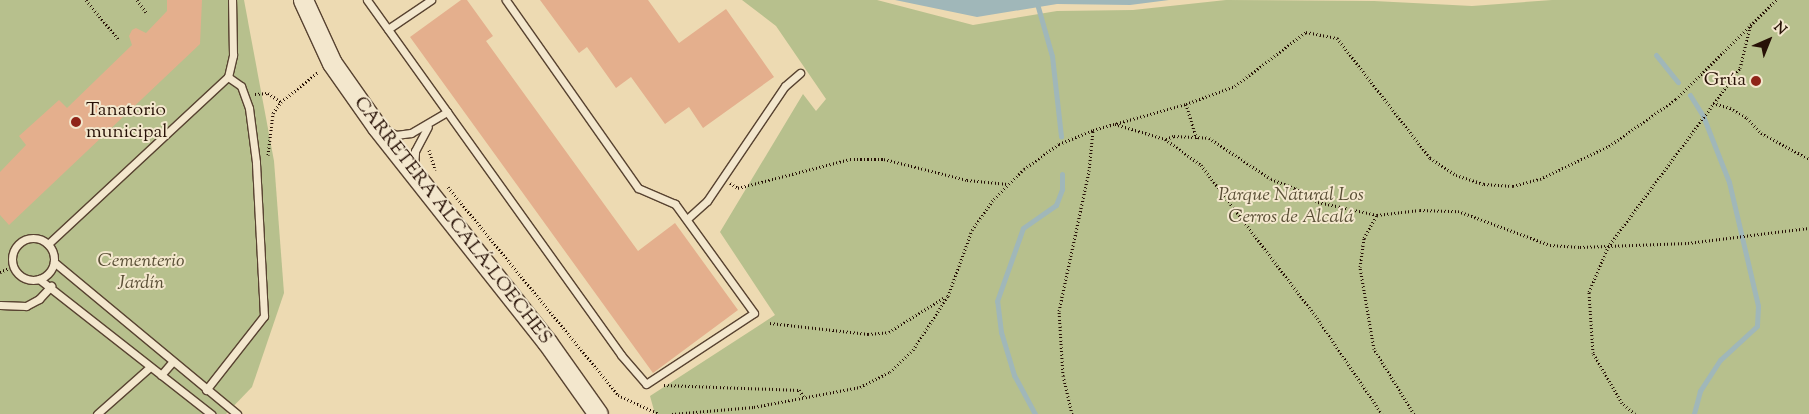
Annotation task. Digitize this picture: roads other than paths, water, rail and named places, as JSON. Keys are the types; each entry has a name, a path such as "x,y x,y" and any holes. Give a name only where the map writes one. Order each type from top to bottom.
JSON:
{"main road":[{"name":"CARRETERA ALCALÁ-LOECHES","path":"303,0 332,63 377,127 419,184 547,342 599,412"}],"lane":[{"path":"48,244 228,77 233,55 232,0"},
{"path":"367,0 621,356 646,384 754,313 675,204 638,188 506,0"},
{"path":"388,29 430,0"},
{"path":"686,219 707,201 785,86 800,72"},
{"path":"206,390 264,316 256,162 246,95 241,86 228,77"},
{"path":"377,127 405,135 430,124 447,112"},
{"path":"419,184 414,168 415,151 423,133 430,124"},
{"path":"211,414 51,286 39,279 24,277 14,266 14,250 26,239 42,240 48,244 54,262 237,414"},
{"path":"39,279 48,273 54,262"},
{"path":"0,305 26,306 39,300 51,286"},
{"path":"161,375 173,361"},
{"path":"97,414 138,381 150,367"}],"water":[{"path":"895,0 1169,0 1130,5 1057,4 977,17"}],"waterway":[{"path":"1036,0 1052,56 1061,136"},
{"path":"1656,55 1678,82"},
{"path":"1690,95 1703,116 1729,182 1758,306 1757,326 1720,360 1700,391 1694,414"},
{"path":"1035,414 1014,375 1001,332 997,301 1023,228 1056,205 1062,189 1062,174"}],"place":[{"name":"Grúa","path":"1756,81"},
{"name":"Tanatorio municipal","path":"76,122"}],"park label":[{"name":"Parque Natural Los Cerros de Alcalá","path":"1291,207"},
{"name":"Cementerio Jardín","path":"141,273"}]}
